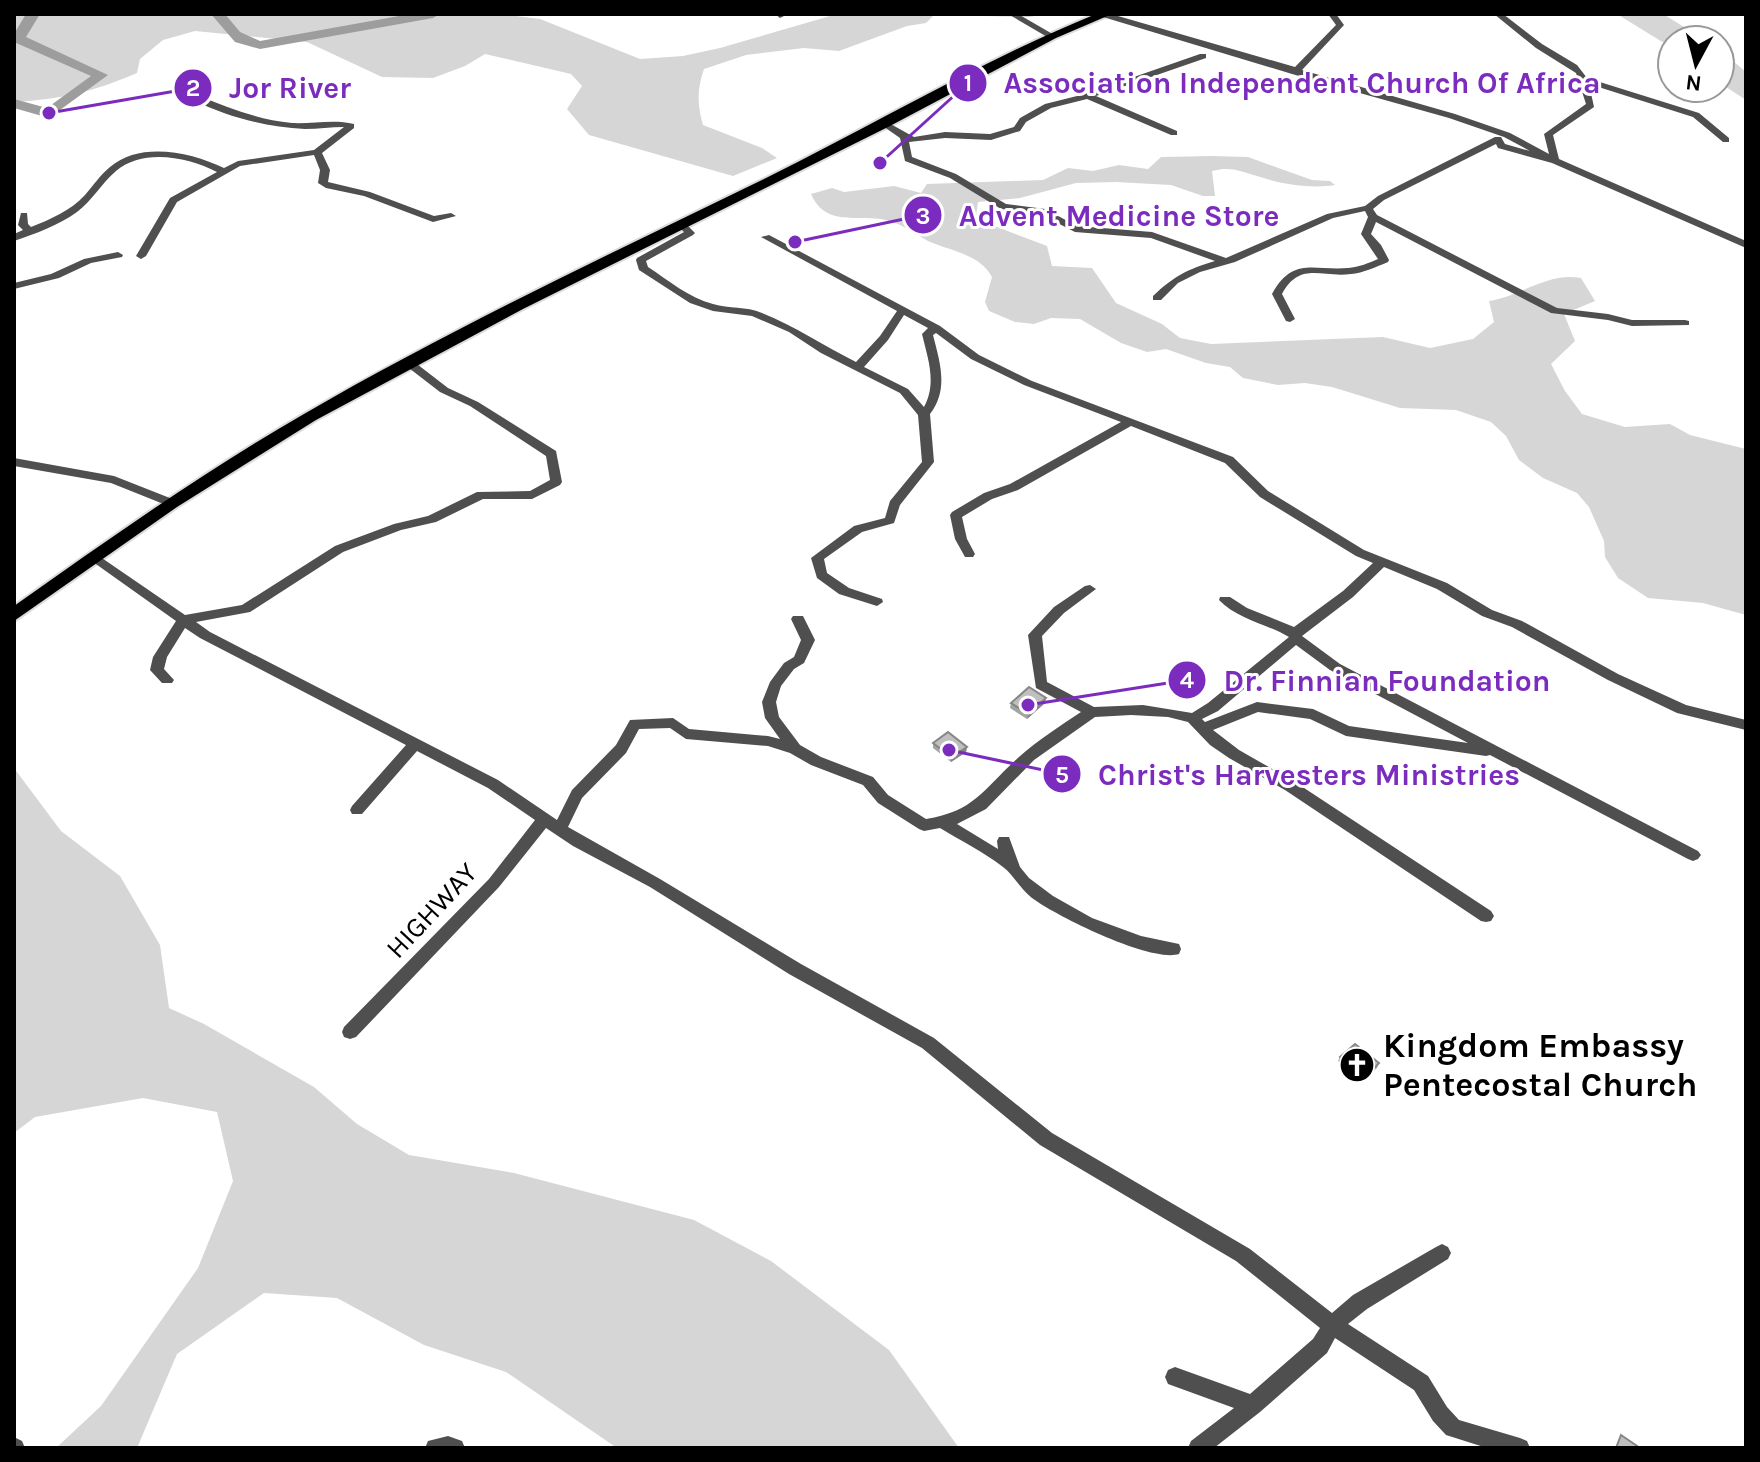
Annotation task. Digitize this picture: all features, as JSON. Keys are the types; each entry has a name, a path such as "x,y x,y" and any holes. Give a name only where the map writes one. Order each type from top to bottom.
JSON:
{"main road":[{"path":"14,615 171,503 310,417 409,363 1052,36 1106,14"}],"street":[{"path":"1012,14 1052,36"},
{"path":"1106,14 1507,135 1555,161 1746,245"},
{"path":"1295,72 1340,25 1332,14"},
{"path":"1498,14 1541,48 1569,61 1586,80 1591,105 1548,134 1555,161"},
{"path":"884,124 913,140 945,135 991,137 1017,129 1023,120 1048,106 1088,96 1203,56 1156,27"},
{"path":"1586,80 1696,115 1726,140"},
{"path":"1088,96 1174,133"},
{"path":"141,256 173,200 238,164 317,152 351,126 300,126 254,120 220,110 196,98"},
{"path":"904,137 908,159 953,176 1004,207 1042,211 1075,229 1152,235 1224,261"},
{"path":"1290,319 1277,294 1281,284 1289,278 1307,269 1322,267 1350,272 1384,260 1366,234 1370,213 1381,198 1498,139 1501,146 1555,161"},
{"path":"317,152 325,170 323,183 367,194 433,219 451,216"},
{"path":"14,238 81,205 116,166 131,158 147,155 209,163 222,171"},
{"path":"1157,298 1174,281 1196,270 1330,216 1370,213 1555,311 1632,323 1685,323"},
{"path":"24,215 23,225 29,230"},
{"path":"683,226 690,233 641,260 643,268 694,301 713,308 754,313 767,318 904,391 924,414 928,462 894,504 890,520 858,529 817,558 821,575 844,591 877,602"},
{"path":"14,230 29,230"},
{"path":"766,237 936,328 986,362 1028,383 1229,460 1264,494 1318,529 1382,562 1442,586 1487,613 1517,624 1682,709 1746,725"},
{"path":"14,286 55,276 88,261 118,255"},
{"path":"857,368 884,338 902,311"},
{"path":"924,414 935,403 937,371 927,334 936,328"},
{"path":"167,680 157,670 160,657 183,620 245,609 339,549 398,527 432,519 481,495 532,495 556,482 552,454 474,404 444,390 409,363"},
{"path":"969,554 961,539 956,515 988,496 1014,487 1128,423"},
{"path":"14,462 114,480 171,503"},
{"path":"92,557 205,635 493,784 552,824 795,969 928,1043 1046,1139 1243,1255 1332,1325 1421,1383 1440,1414 1453,1428 1520,1448"},
{"path":"1198,723 1382,562"},
{"path":"1090,589 1059,610 1035,635 1041,685 1092,712"},
{"path":"1225,600 1295,636 1335,667 1693,855"},
{"path":"798,619 808,640 799,660 789,666 775,685 769,702 772,718 795,749 816,761 868,781 883,799 924,825 944,823 983,806 1036,751 1092,712 1126,708 1159,709 1198,723 1234,754 1290,786 1486,916"},
{"path":"1198,723 1257,707 1313,714 1346,731 1375,737 1495,751"},
{"name":"HIGHWAY","path":"350,1032 552,824 621,749 635,724 673,723 686,734 768,741 795,749"},
{"path":"357,810 415,744"},
{"path":"944,823 1007,862 1029,890 1089,924 1139,942 1173,949"},
{"path":"1004,841 1007,862"},
{"path":"1198,1448 1320,1346 1332,1325 1360,1302 1442,1253"},
{"path":"1175,1377 1253,1405"},
{"path":"435,1448 455,1448"}],"shaded area":[{"path":"14,14 501,14 540,19 640,59 683,56 720,48 837,14 1044,14 1030,17 934,15 926,23 907,26 839,51 804,48 746,55 704,69 699,97 703,125 762,148 777,158 733,176 589,135 567,109 582,86 571,74 485,54 465,66 433,78 382,77 307,42 195,31 163,40 140,59 137,73 121,80 77,94 14,102"},
{"path":"1617,14 1663,14 1679,24 1656,24 1656,38"},
{"path":"1736,64 1746,72 1746,100 1736,93"},
{"path":"1161,157 1248,157 1335,185 1296,185 1224,169 1212,171 1215,196 1203,196 1171,185 1076,183 1020,198 978,202 976,216 1047,246 1052,266 1092,268 1116,303 1162,324 1180,338 1211,344 1383,337 1430,348 1473,339 1494,322 1489,301 1557,278 1581,278 1595,301 1564,314 1575,341 1551,364 1582,414 1625,427 1670,424 1690,435 1746,449 1746,615 1703,603 1648,598 1618,578 1605,557 1604,541 1589,507 1577,493 1543,478 1519,460 1506,436 1491,422 1456,410 1400,408 1332,387 1305,383 1278,385 1243,378 1230,367 1206,363 1166,349 1147,352 1121,343 1080,319 1051,318 1034,324 1015,322 989,311 985,302 992,277 980,263 889,221 846,218 826,212 811,194 832,188 844,192 894,186 921,193 927,184 1043,180 1068,168 1093,171 1119,165 1148,169"},
{"path":"14,768 61,831 120,876 160,945 169,1008 204,1024 314,1087 357,1124 409,1155 514,1173 694,1220 771,1261 889,1350 959,1448 617,1448 506,1372 424,1345 337,1298 264,1293 177,1354 137,1448 56,1448 101,1406 198,1268 233,1181 217,1112 143,1098 35,1117 14,1133"}],"building":[{"path":"1029,687 1046,698 1028,714 1011,703"},
{"path":"948,732 967,747 951,757 933,743"},
{"name":"Kingdom Embassy Pentecostal Church","path":"1355,1044 1379,1063 1371,1071 1364,1065 1357,1071 1340,1057"},
{"path":"1621,1435 1640,1448 1616,1448"}],"waterway":[{"path":"14,103 49,113 101,75 18,39 33,14"},
{"path":"218,14 235,35 260,45 433,14"}],"place":[{"name":"Jor River","path":"49,113"},
{"name":"Association Independent Church Of Africa","path":"880,163"},
{"name":"Advent Medicine Store","path":"795,242"},
{"name":"Dr. Finnian Foundation","path":"1028,705"},
{"name":"Christ's Harvesters Ministries","path":"949,750"},
{"name":"Kingdom Embassy Pentecostal Church","path":"1357,1065"}]}
